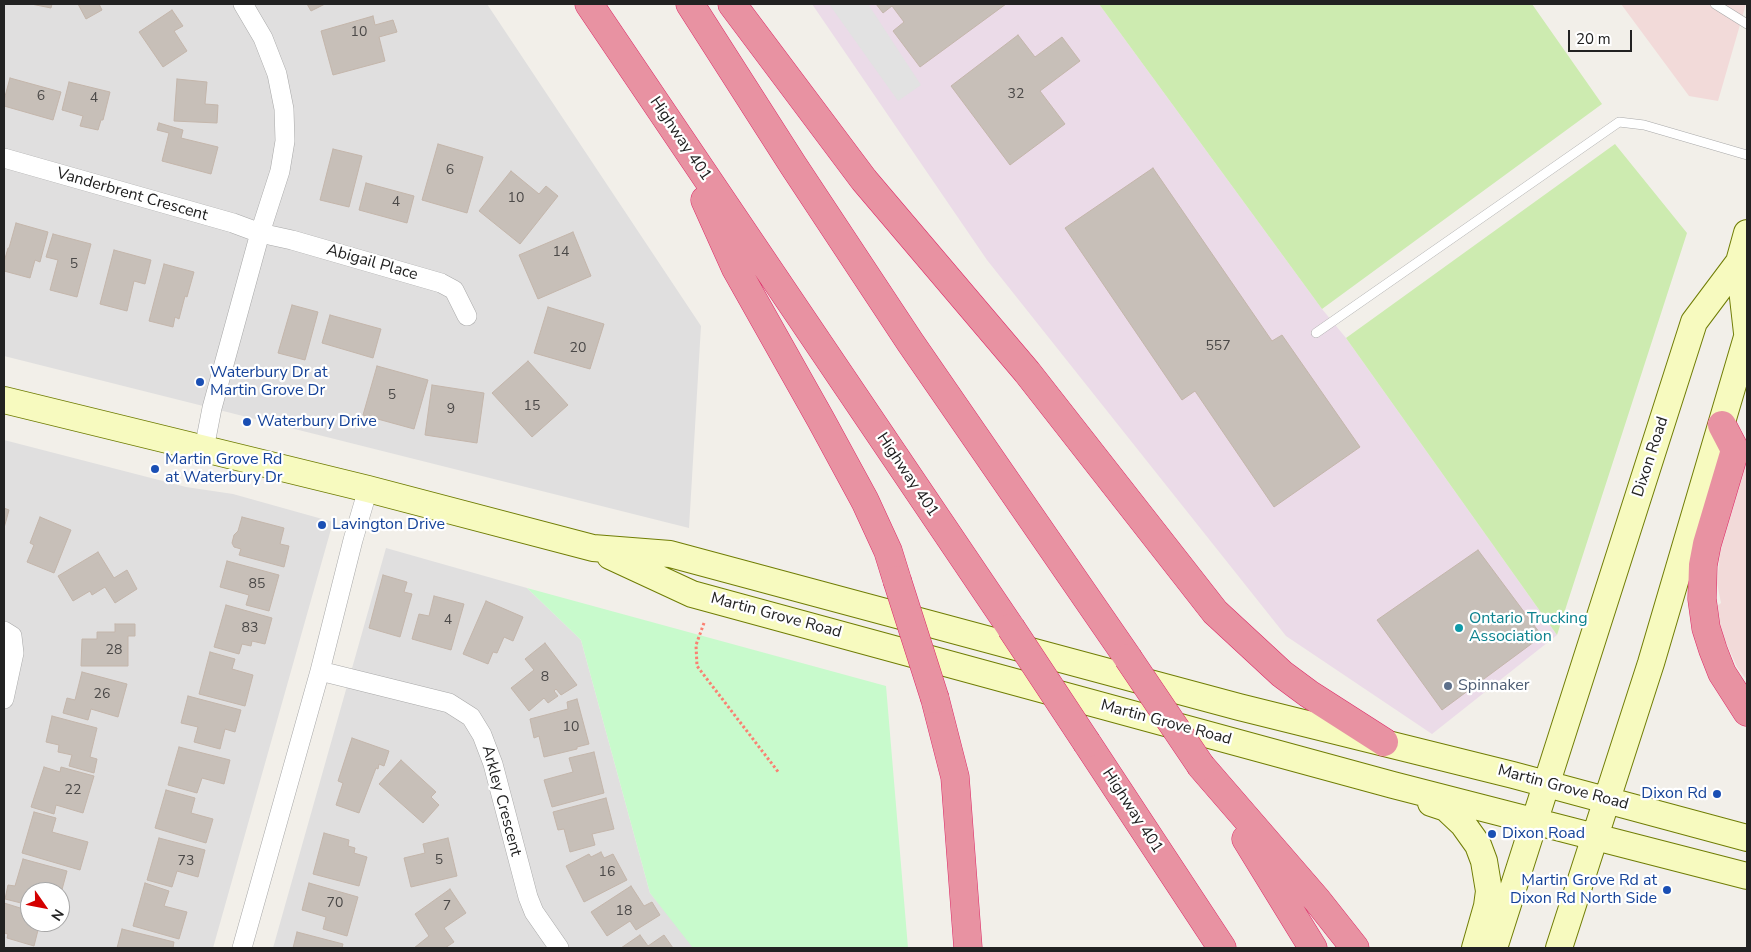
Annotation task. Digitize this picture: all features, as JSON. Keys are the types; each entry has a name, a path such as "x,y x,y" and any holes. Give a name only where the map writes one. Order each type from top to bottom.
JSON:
{"highway":[{"name":"Highway 401","path":"588,4 1011,628 1222,948"},
{"path":"690,4 792,165 873,286 1201,766 1313,948"},
{"path":"732,4 864,180 1027,372 1216,612 1282,674 1309,694 1384,742"},
{"path":"674,130 736,269 865,501 888,551 935,699 955,777 968,948"},
{"path":"1722,425 1735,450 1707,544 1703,565 1702,599 1706,628 1722,673 1747,712"},
{"path":"1201,766 1318,900 1355,948"}],"main road":[{"name":"Dixon Road","path":"1494,948 1694,322 1739,262 1747,232"},
{"name":"Dixon Road","path":"1559,948 1651,663 1722,425 1742,372 1747,324 1739,262"},
{"name":"Martin Grove Road","path":"4,400 368,489 593,548 692,594 1394,785 1747,876"},
{"name":"Martin Grove Road","path":"593,548 670,554 1239,707 1547,784 1747,838"},
{"path":"1394,785 1402,794 1446,808 1463,824 1478,845 1488,874 1490,891 1475,948"}],"street":[{"path":"204,449 212,408 260,233 280,171 285,141 284,109 273,65 263,38 244,4"},
{"name":"Vanderbrent Crescent","path":"4,158 234,223 260,233"},
{"name":"Abigail Place","path":"260,233 292,240 441,283 454,290 467,316"},
{"path":"242,948 320,670 368,489"},
{"path":"4,631 12,636 14,653 4,699"},
{"name":"Arkley Crescent","path":"320,670 450,703 471,717 482,734 493,764 528,897 534,912 559,948"}],"lane":[{"path":"1718,4 1747,24"},
{"path":"1316,333 1619,122 1644,125 1747,155"}],"path":[{"path":"704,623 696,645 697,666 779,773"}],"shaded area":[{"path":"4,4 487,4 701,326 689,528 4,356"},
{"path":"812,4 1099,4 1322,309 1346,338 1557,635 1432,734 1286,636 987,260"},
{"path":"829,4 868,4 921,85 898,101"},
{"path":"1621,4 1746,4 1718,101 1689,96"},
{"path":"4,440 186,487 233,494 333,522 213,948 4,948"},
{"path":"1747,453 1747,680 1737,667 1724,638 1714,608 1721,603 1717,583 1721,543"},
{"path":"386,548 527,588 581,640 650,893 697,948 273,948"}],"green space":[{"path":"1099,4 1532,4 1602,104 1322,309"},
{"path":"1615,144 1687,233 1557,635 1346,338"},
{"path":"527,588 886,686 908,948 693,948 650,893 581,640"}],"building":[{"path":"31,4 52,4 51,8"},
{"path":"78,4 99,4 102,10 86,19"},
{"path":"307,4 325,4 311,11"},
{"path":"876,4 1006,4 920,67 893,31 904,22 892,6 883,13"},
{"path":"172,10 183,26 174,31 187,51 163,67 139,32"},
{"path":"373,16 375,25 393,20 397,32 379,37 385,61 333,75 321,31"},
{"path":"1018,35 1035,57 1062,37 1080,61 1040,91 1065,124 1010,165 951,86"},
{"path":"10,78 61,92 53,120 4,106"},
{"path":"177,79 207,82 205,104 218,105 217,123 174,121"},
{"path":"69,82 110,92 103,120 101,120 98,130 80,126 83,116 62,110"},
{"path":"159,123 183,130 181,138 218,147 211,174 162,161 169,133 157,130"},
{"path":"438,144 483,157 467,213 422,200"},
{"path":"333,149 362,156 349,207 320,200"},
{"path":"1153,168 1272,341 1282,335 1360,447 1274,507 1195,391 1182,400 1065,228"},
{"path":"511,171 539,194 546,186 558,196 520,244 479,211"},
{"path":"366,183 414,196 407,223 359,210"},
{"path":"16,223 48,232 40,262 35,260 30,278 4,271 4,262"},
{"path":"573,232 591,276 538,299 519,255"},
{"path":"53,234 91,244 77,297 50,290 58,260 46,257"},
{"path":"114,250 151,260 145,284 134,281 127,311 100,304"},
{"path":"164,264 194,272 179,319 175,317 173,327 149,321"},
{"path":"292,305 318,312 305,360 278,353"},
{"path":"548,307 604,324 590,369 534,353"},
{"path":"330,315 381,329 373,358 322,343"},
{"path":"528,361 568,405 532,437 492,393"},
{"path":"377,366 428,380 414,429 363,415"},
{"path":"432,385 484,393 477,443 425,435"},
{"path":"4,508 9,510 4,528"},
{"path":"40,517 71,530 54,573 27,562 34,545 30,543"},
{"path":"242,517 284,528 280,544 289,546 284,567 239,555 241,549 234,547 232,543"},
{"name":"Ontario Trucking Association","path":"1478,550 1542,636 1442,710 1377,620"},
{"path":"98,552 114,578 127,570 137,589 115,603 105,587 92,595 90,591 73,601 58,576"},
{"path":"227,561 279,575 269,611 246,605 249,595 220,587"},
{"path":"383,575 407,582 404,592 412,594 400,637 369,628"},
{"path":"434,596 464,604 451,650 412,639 419,614 429,616"},
{"path":"486,601 523,617 513,641 504,637 497,653 493,652 488,664 463,654"},
{"path":"226,605 272,618 265,644 252,641 251,646 242,644 239,654 214,647"},
{"path":"115,624 135,624 135,636 128,636 128,666 81,666 82,639 97,639 97,632 115,632"},
{"path":"545,643 577,685 561,695 556,689 554,691 558,696 548,703 544,698 529,711 511,688 534,670 525,659"},
{"path":"210,652 235,659 232,669 253,675 245,706 199,694"},
{"path":"82,672 127,684 118,717 91,709 88,720 63,713 67,698 75,700"},
{"path":"188,696 241,710 235,732 225,729 220,749 194,742 198,727 181,723"},
{"path":"577,699 589,744 544,757 539,736 534,738 530,719 568,709 567,702"},
{"path":"52,716 97,728 90,757 97,759 94,773 69,766 72,755 58,752 59,745 46,742"},
{"path":"352,738 389,751 384,766 379,764 378,769 376,768 359,813 336,805 343,783 338,781"},
{"path":"179,747 230,760 224,784 202,778 197,793 168,785"},
{"path":"594,752 604,793 552,807 544,780 573,772 569,758"},
{"path":"401,760 436,792 431,797 439,805 423,823 379,784"},
{"path":"44,767 60,772 61,767 94,776 83,813 56,805 54,814 31,807"},
{"path":"166,790 195,798 191,813 213,819 206,843 155,828"},
{"path":"606,798 614,829 592,834 595,845 570,852 564,829 558,830 553,812"},
{"path":"34,812 56,818 52,832 88,842 80,870 22,853"},
{"path":"324,833 349,840 348,846 355,848 354,853 367,857 359,886 313,874"},
{"path":"159,838 205,850 198,877 177,871 172,887 147,880"},
{"path":"448,838 457,876 411,887 404,858 425,853 423,844"},
{"path":"601,852 604,858 613,854 627,880 584,902 566,866 589,854 591,857"},
{"path":"23,859 67,871 64,882 20,882 20,903 5,899 8,885 15,886"},
{"path":"145,883 169,891 164,906 187,912 179,939 133,926"},
{"path":"309,883 358,897 347,936 323,929 326,917 302,910"},
{"path":"631,886 644,906 652,902 660,915 636,930 630,921 607,936 591,912"},
{"path":"450,889 466,913 444,928 454,942 445,948 414,948 429,936 415,914"},
{"path":"4,903 20,908 20,932 38,932 34,946 7,938 8,934 4,933"},
{"path":"122,929 174,942 173,948 117,948"},
{"path":"297,932 343,944 342,948 293,948"},
{"path":"640,935 648,946 664,935 673,948 621,948"}],"place":[{"name":"Waterbury Dr at Martin Grove Dr","path":"200,382"},
{"name":"Waterbury Drive","path":"247,422"},
{"name":"Martin Grove Rd at Waterbury Dr","path":"155,469"},
{"name":"Lavington Drive","path":"322,525"},
{"name":"Ontario Trucking Association","path":"1459,628"},
{"name":"Spinnaker","path":"1448,686"},
{"name":"Dixon Rd","path":"1717,794"},
{"name":"Dixon Road","path":"1492,834"},
{"name":"Martin Grove Rd at Dixon Rd North Side","path":"1667,890"}]}
